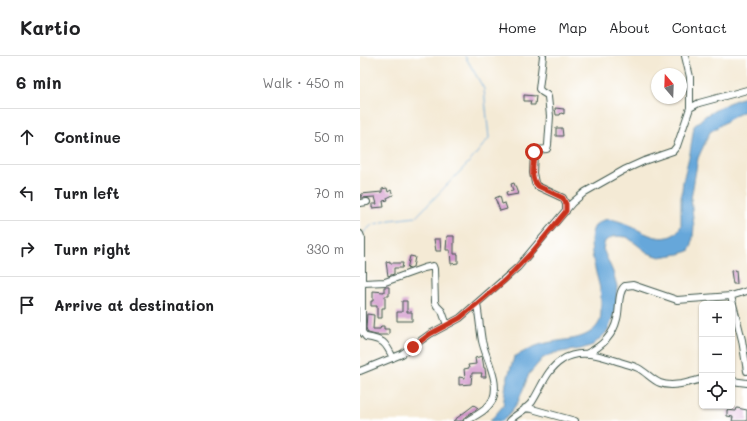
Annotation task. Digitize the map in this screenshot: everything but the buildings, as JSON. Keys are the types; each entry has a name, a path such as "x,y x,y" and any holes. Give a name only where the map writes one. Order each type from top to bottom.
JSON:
{"street":[{"path":"543,56 539,89 540,92 548,97 550,116 548,145 547,149 536,150 534,152 533,179 538,186 572,203"},
{"path":"360,371 407,352 430,334 460,318 518,267 572,203 585,192 624,170 673,151 677,146 690,108 690,77 686,56"},
{"path":"690,108 699,103 747,90"},
{"path":"563,198 566,204 566,211"},
{"path":"360,203 367,202"},
{"path":"360,234 362,239 363,334 366,337 380,340 388,348 393,358"},
{"path":"363,283 385,282 433,266 436,304 442,311 447,324"},
{"path":"586,354 600,345 610,335 618,319 620,294 625,286 633,285 677,300 731,296 747,291"},
{"path":"731,296 742,340 747,371"},
{"path":"467,421 486,409 493,398 494,390 494,380 482,339 477,304"},
{"path":"509,421 532,401 545,377 553,367 562,360 571,356 586,354 604,357 637,367 660,383 679,384 699,380"},
{"path":"735,381 747,383"},
{"path":"525,408 575,421"}],"water":[{"path":"747,96 747,110 710,132 698,158 691,199 694,227 692,245 689,251 660,257 648,253 627,237 614,236 605,241 603,249 613,272 617,286 616,308 608,331 593,345 581,349 554,353 543,358 529,374 518,402 507,417 502,421 490,421 503,406 506,383 514,357 538,345 573,339 586,335 599,323 601,312 601,294 591,244 594,227 599,222 607,219 616,220 655,237 664,238 676,233 681,226 683,181 690,153 694,126 705,116 728,103"}],"waterway":[{"path":"363,233 372,225 390,220 416,217 472,159 489,138 484,89 465,56"}],"route":[{"path":"413,347 437,329 460,318 505,280 533,251 566,211 566,204 563,198 538,186 535,183 533,179 534,152"}]}
